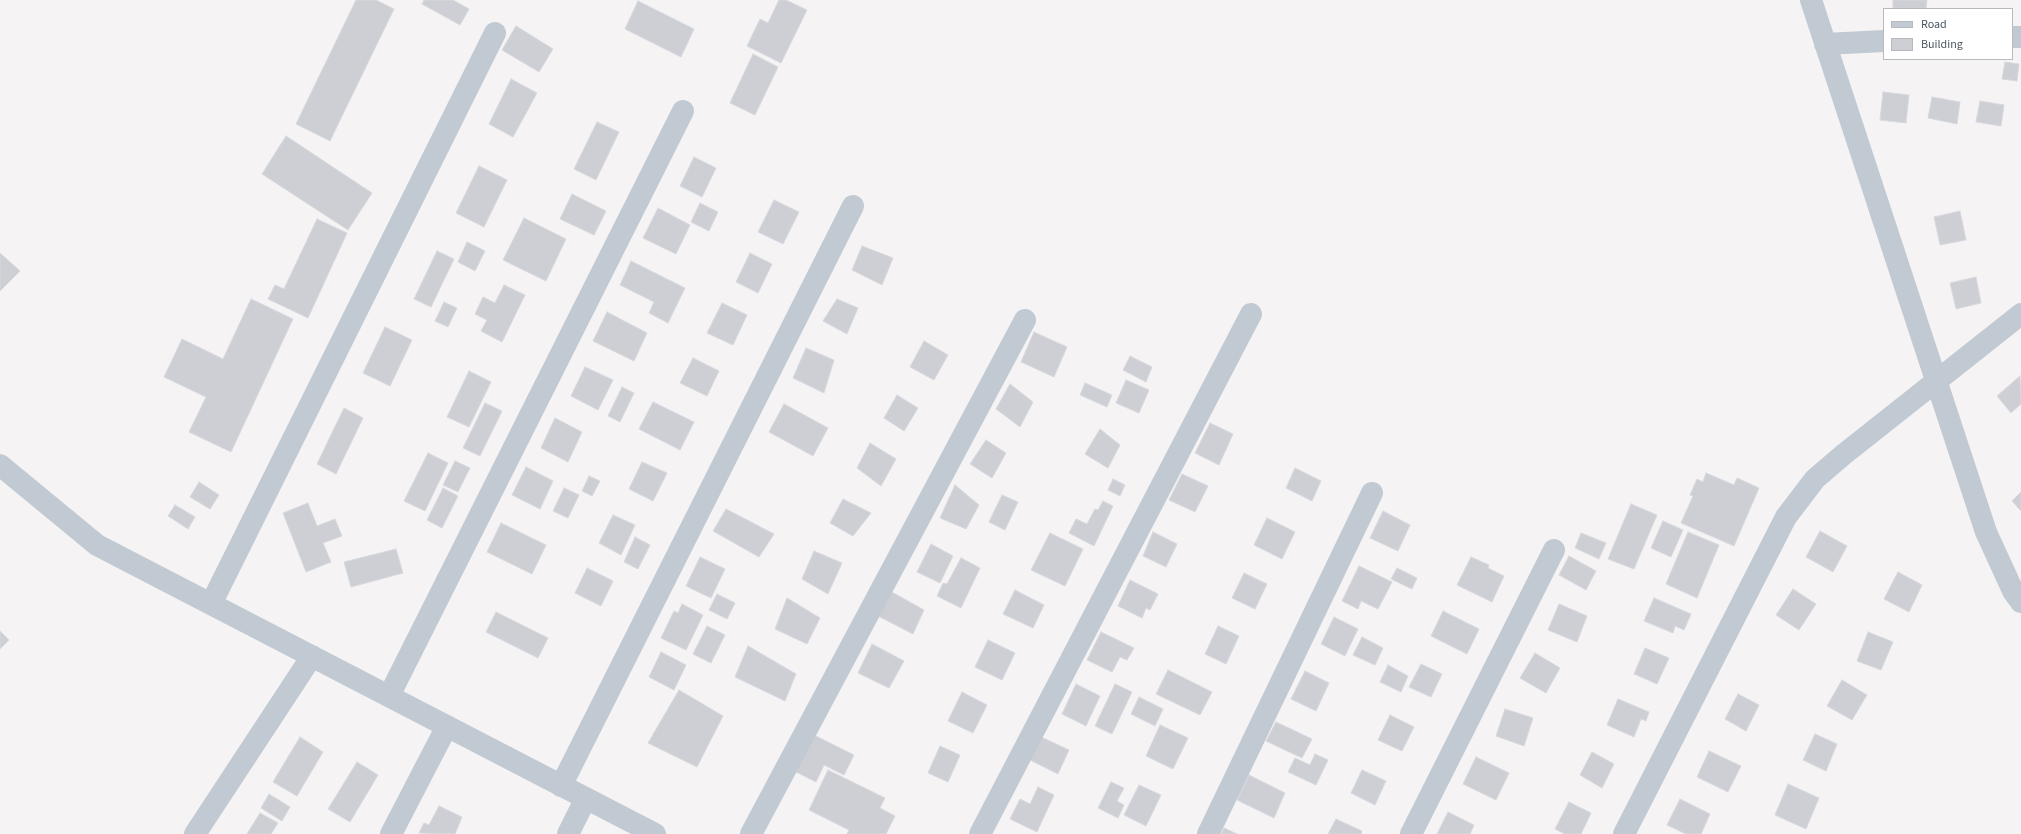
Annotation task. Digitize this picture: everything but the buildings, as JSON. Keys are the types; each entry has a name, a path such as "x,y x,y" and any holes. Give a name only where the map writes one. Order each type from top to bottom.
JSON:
{"street":[{"path":"1811,0 1938,381 1986,532 2018,592"},
{"path":"211,604 495,32"},
{"path":"1825,44 1883,41"},
{"path":"389,696 682,112"},
{"path":"562,786 853,206"},
{"path":"980,834 1252,314"},
{"path":"1624,834 1786,517 1816,479 1826,469 2021,314"},
{"path":"751,834 1025,320"},
{"path":"0,465 97,545 655,834"},
{"path":"1208,834 1372,493"},
{"path":"1411,834 1554,550"},
{"path":"195,834 312,656"},
{"path":"391,834 447,726"},
{"path":"568,834 586,798"}]}
